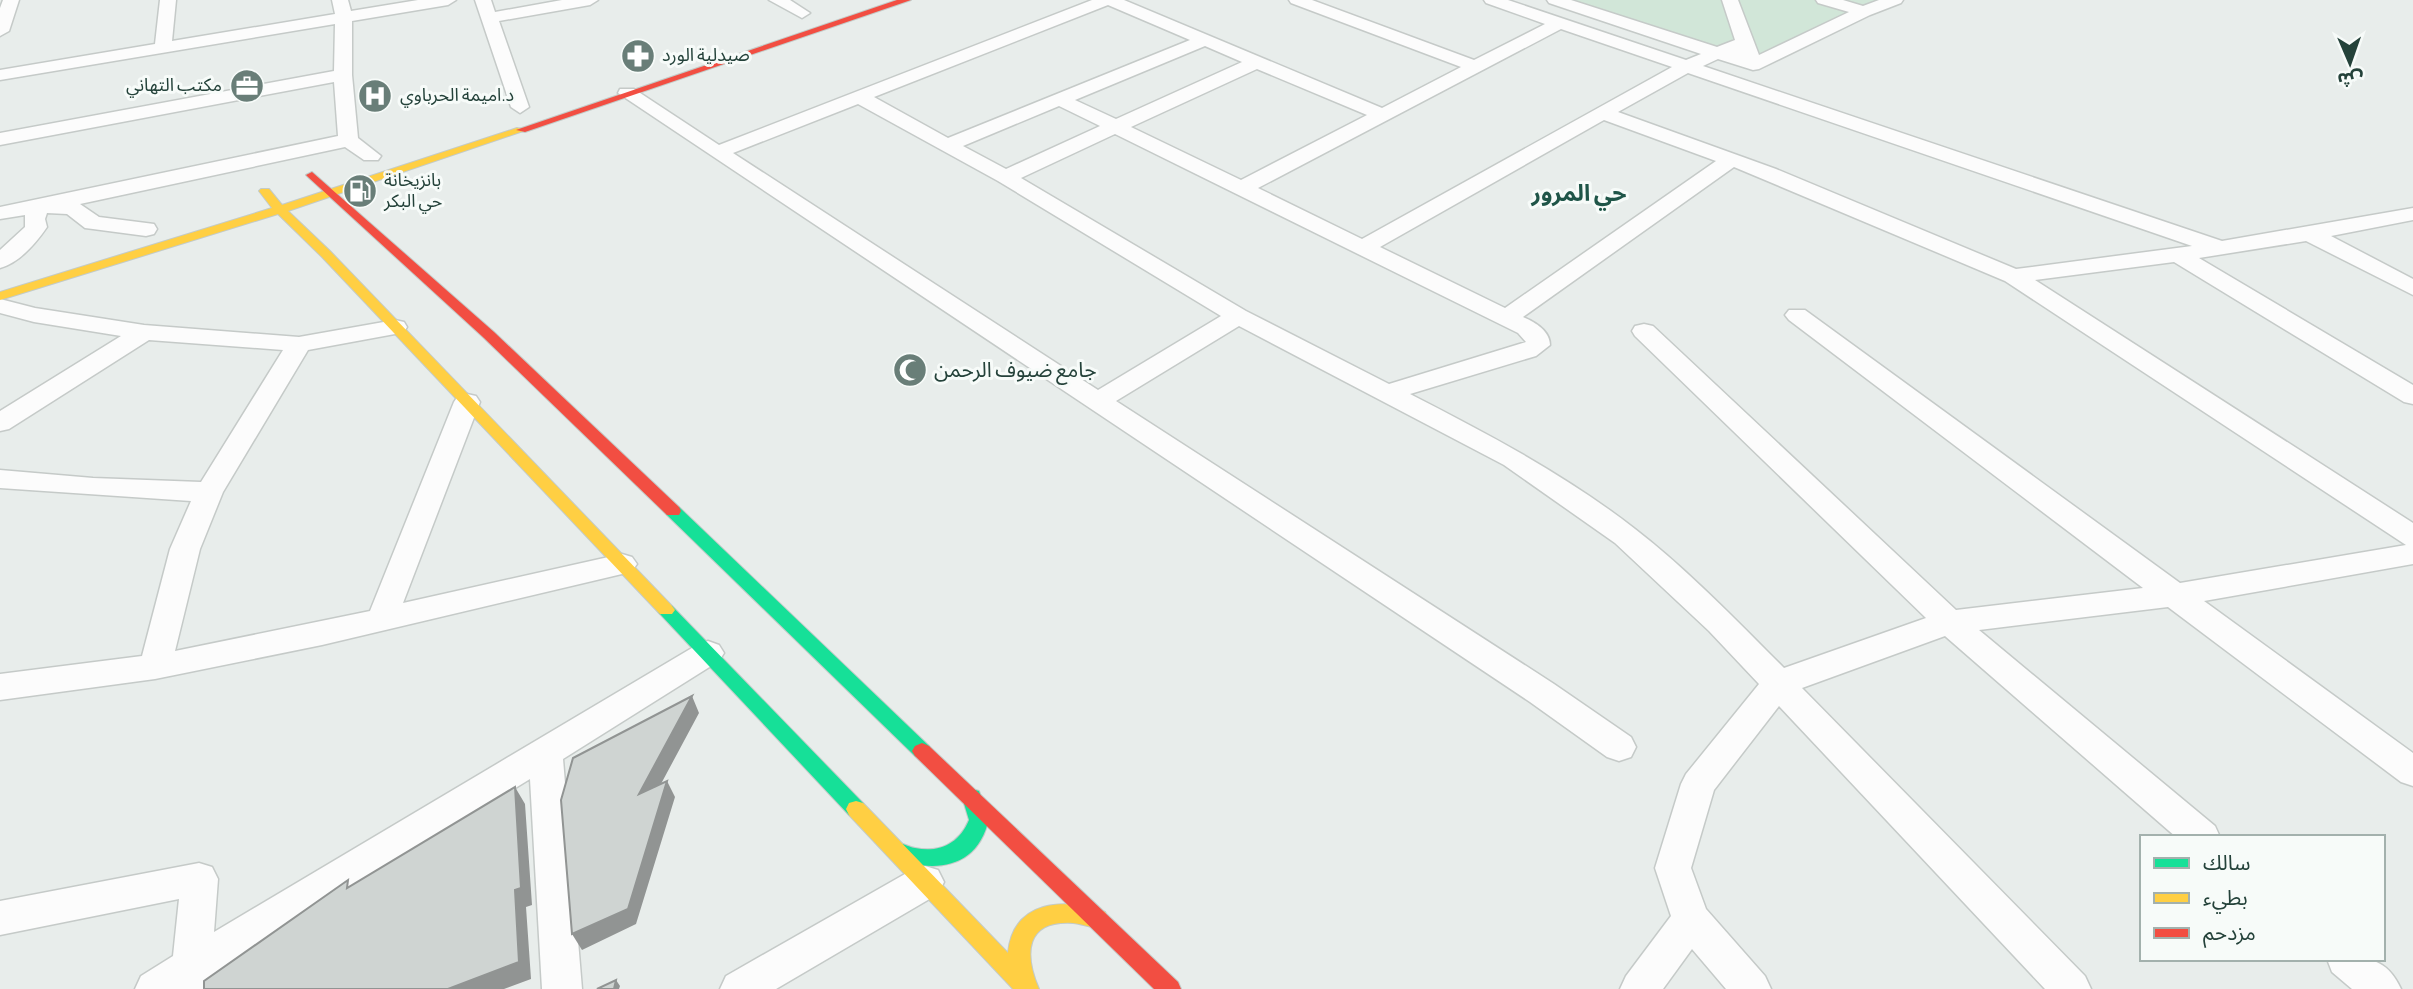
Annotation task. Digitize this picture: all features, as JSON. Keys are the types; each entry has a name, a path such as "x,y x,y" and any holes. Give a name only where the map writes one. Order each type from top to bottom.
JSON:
{"main road":[{"path":"0,296 278,208 331,194 905,0"},
{"path":"779,20 822,7"},
{"path":"802,13 807,23 804,33"},
{"path":"501,113 526,105"},
{"path":"377,154 306,177 369,226 489,335 1170,989"},
{"path":"369,226 360,206 363,197 387,179 434,158"},
{"path":"246,197 271,189 278,208 326,254 1027,988"},
{"path":"106,242 152,227"},
{"path":"178,239 247,236"},
{"path":"295,244 326,254"},
{"path":"363,293 419,271"},
{"path":"896,850 919,860 933,861 960,850 970,841 979,818 972,797"},
{"path":"1027,988 1018,975 1015,962 1021,935 1031,924 1057,911 1085,912 1097,919"}],"street":[{"path":"0,31 11,0"},
{"path":"163,47 168,0"},
{"path":"0,75 163,47 342,9 448,0"},
{"path":"484,0 488,18 526,105"},
{"path":"488,18 590,0"},
{"path":"777,0 802,13"},
{"path":"718,152 1108,0 1383,115"},
{"path":"1297,0 1476,67"},
{"path":"1492,0 2223,249"},
{"path":"1555,0 1753,65 1864,11 1895,0"},
{"path":"1597,14 1616,0"},
{"path":"1730,0 1753,65"},
{"path":"1824,0 1864,11"},
{"path":"342,9 348,140"},
{"path":"1240,189 1560,23"},
{"path":"947,145 1205,40"},
{"path":"1362,248 1685,66 1745,42"},
{"path":"1005,177 1257,62"},
{"path":"0,139 343,75"},
{"path":"627,93 1098,401 1619,747"},
{"path":"858,96 1005,177 1238,316 1514,459 1626,536 1720,623 2071,989"},
{"path":"1059,100 1527,328 1538,339 1538,345 1527,351 1387,393"},
{"path":"1602,113 1731,160 2012,276 2413,537"},
{"path":"0,213 348,140 377,154"},
{"path":"1506,318 1731,160"},
{"path":"39,206 72,208 93,223 152,227"},
{"path":"4,269 36,227 34,219 39,206"},
{"path":"2012,276 2180,256 2312,235 2413,214"},
{"path":"2312,235 2413,288"},
{"path":"2180,256 2413,396"},
{"path":"0,306 34,315 144,332 299,344 396,327"},
{"path":"1797,315 2413,772"},
{"path":"1098,401 1238,316"},
{"path":"1644,331 1949,622 2200,835"},
{"path":"0,423 144,332"},
{"path":"155,667 185,549 209,492 299,344"},
{"path":"383,618 467,402"},
{"path":"0,480 209,492"},
{"path":"1751,989 1691,919 1673,868 1698,784 1779,684 1949,622 2174,595 2413,554"},
{"path":"0,687 155,667 622,564"},
{"path":"155,989 192,978 545,752 708,653"},
{"path":"545,752 562,989"},
{"path":"0,918 200,880 192,978"},
{"path":"740,989 925,882"},
{"path":"1640,989 1691,919"},
{"path":"2348,961 2381,989"}],"green space":[{"path":"1550,0 1902,0 1753,67"}],"building":[{"path":"692,696 639,794 667,781 628,909 572,934 561,800 573,758"},
{"path":"515,787 521,888 515,890 519,962 448,989 204,989 204,981 348,880 347,888"},
{"path":"616,980 614,989 597,989"}],"traffic: fast":[{"path":"673,511 922,751"},
{"path":"666,610 856,809"},
{"path":"896,850 926,858 954,853 970,838 978,823 978,813 972,797"}],"traffic: slow":[{"path":"0,296 331,194 521,130"},
{"path":"265,191 278,208 326,254 666,610"},
{"path":"856,809 1028,989"},
{"path":"1026,987 1019,967 1019,949 1023,935 1032,924 1044,916 1059,913 1097,919"}],"traffic: jam":[{"path":"521,130 906,0"},
{"path":"312,175 489,335 673,511"},
{"path":"922,751 1170,989"}],"place":[{"name":"صيدلية الورد","path":"638,56"},
{"name":"مكتب التهاني","path":"247,86"},
{"name":"د.اميمة الحرباوي","path":"375,96"},
{"name":"بانزيخانة حي البكر","path":"360,191"},
{"name":"جامع ضيوف الرحمن","path":"910,370"}],"district":[{"name":"حي المرور","path":"1579,194"}]}
